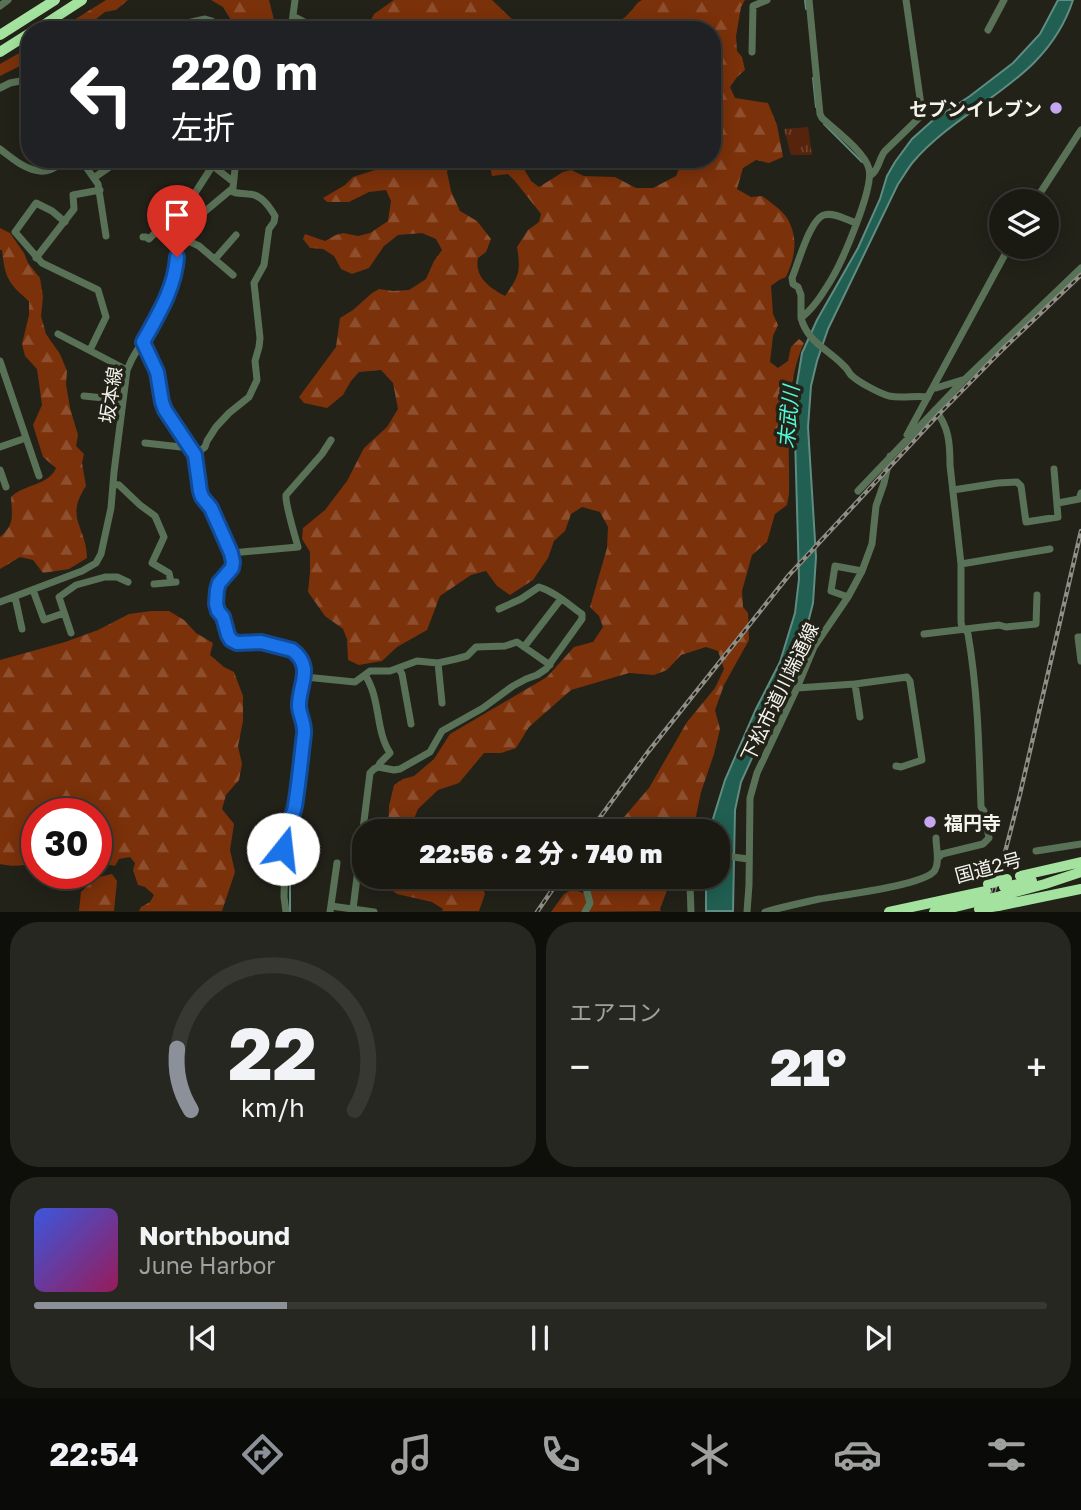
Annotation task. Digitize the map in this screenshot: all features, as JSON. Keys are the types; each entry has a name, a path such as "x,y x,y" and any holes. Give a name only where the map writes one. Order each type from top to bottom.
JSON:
{"highway":[{"path":"21,21 55,0"},
{"path":"50,21 82,0"},
{"path":"0,34 21,21"},
{"path":"0,52 21,39"},
{"name":"国道2号","path":"934,912 1002,892 1081,862"},
{"name":"国道2号","path":"889,912 1045,884 1081,872"},
{"name":"国道2号","path":"1002,892 1081,889"},
{"name":"国道2号","path":"964,912 984,896"}],"street":[{"path":"0,6 8,0"},
{"path":"292,21 295,0"},
{"path":"752,52 753,6 767,0"},
{"path":"809,0 820,114 874,172"},
{"path":"801,318 815,305 832,277 861,212 881,156 921,116 906,0"},
{"path":"988,30 1004,0"},
{"path":"293,16 303,21"},
{"path":"0,88 21,81"},
{"path":"1080,131 1081,141"},
{"path":"1043,189 1080,131"},
{"path":"0,149 21,164"},
{"path":"29,168 47,172 55,168"},
{"path":"87,168 95,177 100,190 106,236"},
{"path":"95,177 108,168"},
{"path":"143,237 149,239 195,193 211,168"},
{"path":"217,168 234,180"},
{"path":"145,443 192,452 205,447 216,427 250,397 257,380 255,360 260,338 254,283 264,265 269,229 275,216 263,200 252,194 231,191 235,168"},
{"path":"36,258 74,209 72,195 100,190"},
{"name":"坂本線","path":"0,603 96,563 104,546 111,508 128,370 174,279 177,257 185,236 197,218 231,191"},
{"path":"65,222 36,203 15,232 42,263 98,290 106,317 90,350"},
{"path":"856,223 834,215 823,215 813,223 792,278 801,295 801,318 805,331 845,366 854,378 876,390 900,398 928,397"},
{"path":"170,218 185,236 233,275"},
{"path":"215,259 236,235"},
{"path":"906,439 1002,259"},
{"path":"858,491 963,381 1081,268"},
{"path":"58,334 128,370"},
{"path":"143,342 157,372 165,410 192,452 202,497 211,508 231,553 232,568 219,583 216,604 228,635 237,643 261,642 292,650 301,661 305,677 299,704 304,734 295,808 282,841 285,855 286,912"},
{"path":"0,361 39,476"},
{"path":"933,387 963,381"},
{"path":"84,396 123,400"},
{"path":"765,912 909,882 932,874 942,854 983,844 989,838 981,807 974,668 966,630 962,628 961,622 961,564 950,452 945,421 935,410"},
{"path":"0,447 26,438"},
{"path":"231,553 298,547 285,502 286,495 331,440"},
{"name":"下松市道川端通線","path":"747,912 749,885 746,858 750,798 757,773 819,637 848,597 862,571 872,544 876,506 890,456"},
{"path":"953,490 1017,482 1021,486 1026,522 1059,517 1054,469"},
{"path":"0,470 6,486"},
{"path":"113,484 119,485 155,516 164,537 152,563 169,573 174,582 154,584"},
{"path":"1058,503 1079,499 1081,493"},
{"path":"961,564 1050,549"},
{"path":"848,597 831,590 835,566 862,571"},
{"path":"71,633 59,597 76,585 112,576 128,582"},
{"path":"378,767 401,769 430,752 442,731 483,708 513,686 537,675 550,665 582,619 582,614 561,598 539,587 499,609"},
{"path":"33,590 44,620 64,613"},
{"path":"924,634 999,625 1006,627 1036,624 1037,595"},
{"path":"15,597 22,629"},
{"path":"524,647 561,598"},
{"path":"1081,637 1078,637 1081,661"},
{"path":"305,677 351,683 375,670 390,671 417,661 438,663 467,656 476,647 505,646 517,642 550,665"},
{"path":"438,663 442,703"},
{"path":"399,669 411,724"},
{"path":"353,909 370,773 390,753 385,745 376,698 365,675"},
{"path":"797,688 907,677 910,681 922,760 896,766"},
{"path":"855,684 860,717"},
{"path":"936,838 938,858"},
{"path":"1036,850 1081,844"},
{"path":"730,856 746,858"},
{"path":"337,863 330,909 374,912"},
{"path":"585,912 590,903 586,889"},
{"path":"690,889 691,912"}],"green space":[{"path":"106,0 128,0 116,10 105,12 94,21 72,21"},
{"path":"211,0 269,0 274,21 232,21 223,7"},
{"path":"394,0 492,0 514,21 370,21 374,14"},
{"path":"642,0 745,0 741,7 736,36 737,51 742,57 745,70 730,87 735,98 768,103 777,125 783,157 769,163 756,160 743,168 737,189 751,197 762,196 772,203 787,218 793,233 794,248 789,270 786,277 771,286 773,314 778,325 773,336 770,362 778,368 788,361 791,347 799,339 804,343 797,361 790,398 787,505 775,514 767,542 752,555 742,591 743,607 748,613 749,640 724,685 715,710 720,729 695,819 622,819 649,788 687,722 715,688 724,669 718,651 706,647 681,655 667,670 654,675 629,673 571,690 529,727 516,748 501,753 484,753 459,783 438,790 418,809 414,819 388,819 394,785 414,776 434,759 450,734 547,677 574,647 593,642 603,627 599,616 590,607 607,548 608,527 600,512 582,507 571,514 565,531 554,541 548,558 533,580 510,595 497,586 486,571 471,575 440,596 427,630 397,647 382,661 359,665 348,660 347,639 343,629 325,616 308,592 310,552 302,539 303,528 325,510 347,481 364,448 387,427 398,409 393,383 381,370 359,372 343,395 327,408 304,403 299,397 336,347 340,318 379,289 409,290 426,279 442,250 436,239 422,233 398,235 384,246 369,268 352,274 341,269 334,256 323,249 310,248 303,239 305,234 325,241 343,233 358,236 370,233 388,221 391,201 386,190 369,192 349,202 327,202 323,198 353,177 381,168 448,168 451,191 460,211 477,221 491,239 486,252 478,258 478,271 489,285 505,296 518,273 517,247 528,230 539,222 541,214 508,174 492,176 490,168 525,168 531,181 539,187 571,170 584,176 615,177 636,188 653,188 676,176 679,168 721,168 721,21 618,21"},
{"path":"21,52 21,66 0,76 0,64"},
{"path":"808,127 812,155 791,155 784,129"},
{"path":"0,228 10,233 40,278 43,297 41,316 46,334 60,354 67,371 70,408 78,435 76,446 84,454 82,463 86,486 80,497 77,515 87,558 69,569 43,573 33,560 20,557 0,569 0,537 10,524 11,497 42,482 56,468 43,457 33,425 42,405 37,369 25,356 22,344 29,315 29,301 16,289 6,274 0,250"},
{"path":"169,611 184,620 196,633 213,643 210,655 234,672 243,696 243,721 238,746 242,764 239,780 226,795 222,809 234,824 230,850 235,872 222,911 139,911 154,895 138,885 133,870 135,863 130,857 119,859 115,866 112,865 112,798 21,798 21,865 0,864 0,660 65,642 98,630 129,614"},
{"path":"112,874 117,881 114,911 79,911 81,892 84,889 112,889"},
{"path":"390,889 483,889 485,894 479,911 442,911 443,909 432,902 397,894"},
{"path":"573,889 583,893 589,889 668,889 661,911 551,912 564,894"}],"water":[{"path":"1058,0 1073,0 1061,28 1044,52 1002,90 934,141 909,167 898,184 828,329 811,386 808,427 816,557 813,603 798,662 780,705 741,782 735,810 733,911 706,911 706,889 730,889 730,819 713,819 725,780 780,662 795,613 799,579 794,401 802,353 817,320 858,248 887,176 912,139 932,121 1013,63 1040,34"}],"waterway":[{"path":"805,0 806,9"},
{"path":"813,78 816,107"},
{"path":"824,124 862,162"},
{"path":"303,702 306,720"},
{"path":"301,787 304,761"},
{"path":"290,912 290,859 286,837 297,813"}],"railway":[{"path":"599,819 648,752 789,575 939,414 1081,275"},
{"path":"987,912 1020,794 1081,531"},
{"path":"537,912 553,889"}],"place":[{"name":"セブンイレブン","path":"1056,108"},
{"name":"福円寺","path":"930,822"}],"route":[{"path":"177,257 174,279 143,342 157,372 165,410 195,455 197,480 202,497 211,508 231,553 232,568 219,583 217,590 218,611 223,617 231,640 237,643 261,642 292,650 297,653 305,671 299,704 304,734 295,808 284,833 283,849"}],"water label":[{"name":"末武川","path":"788,417"}]}
